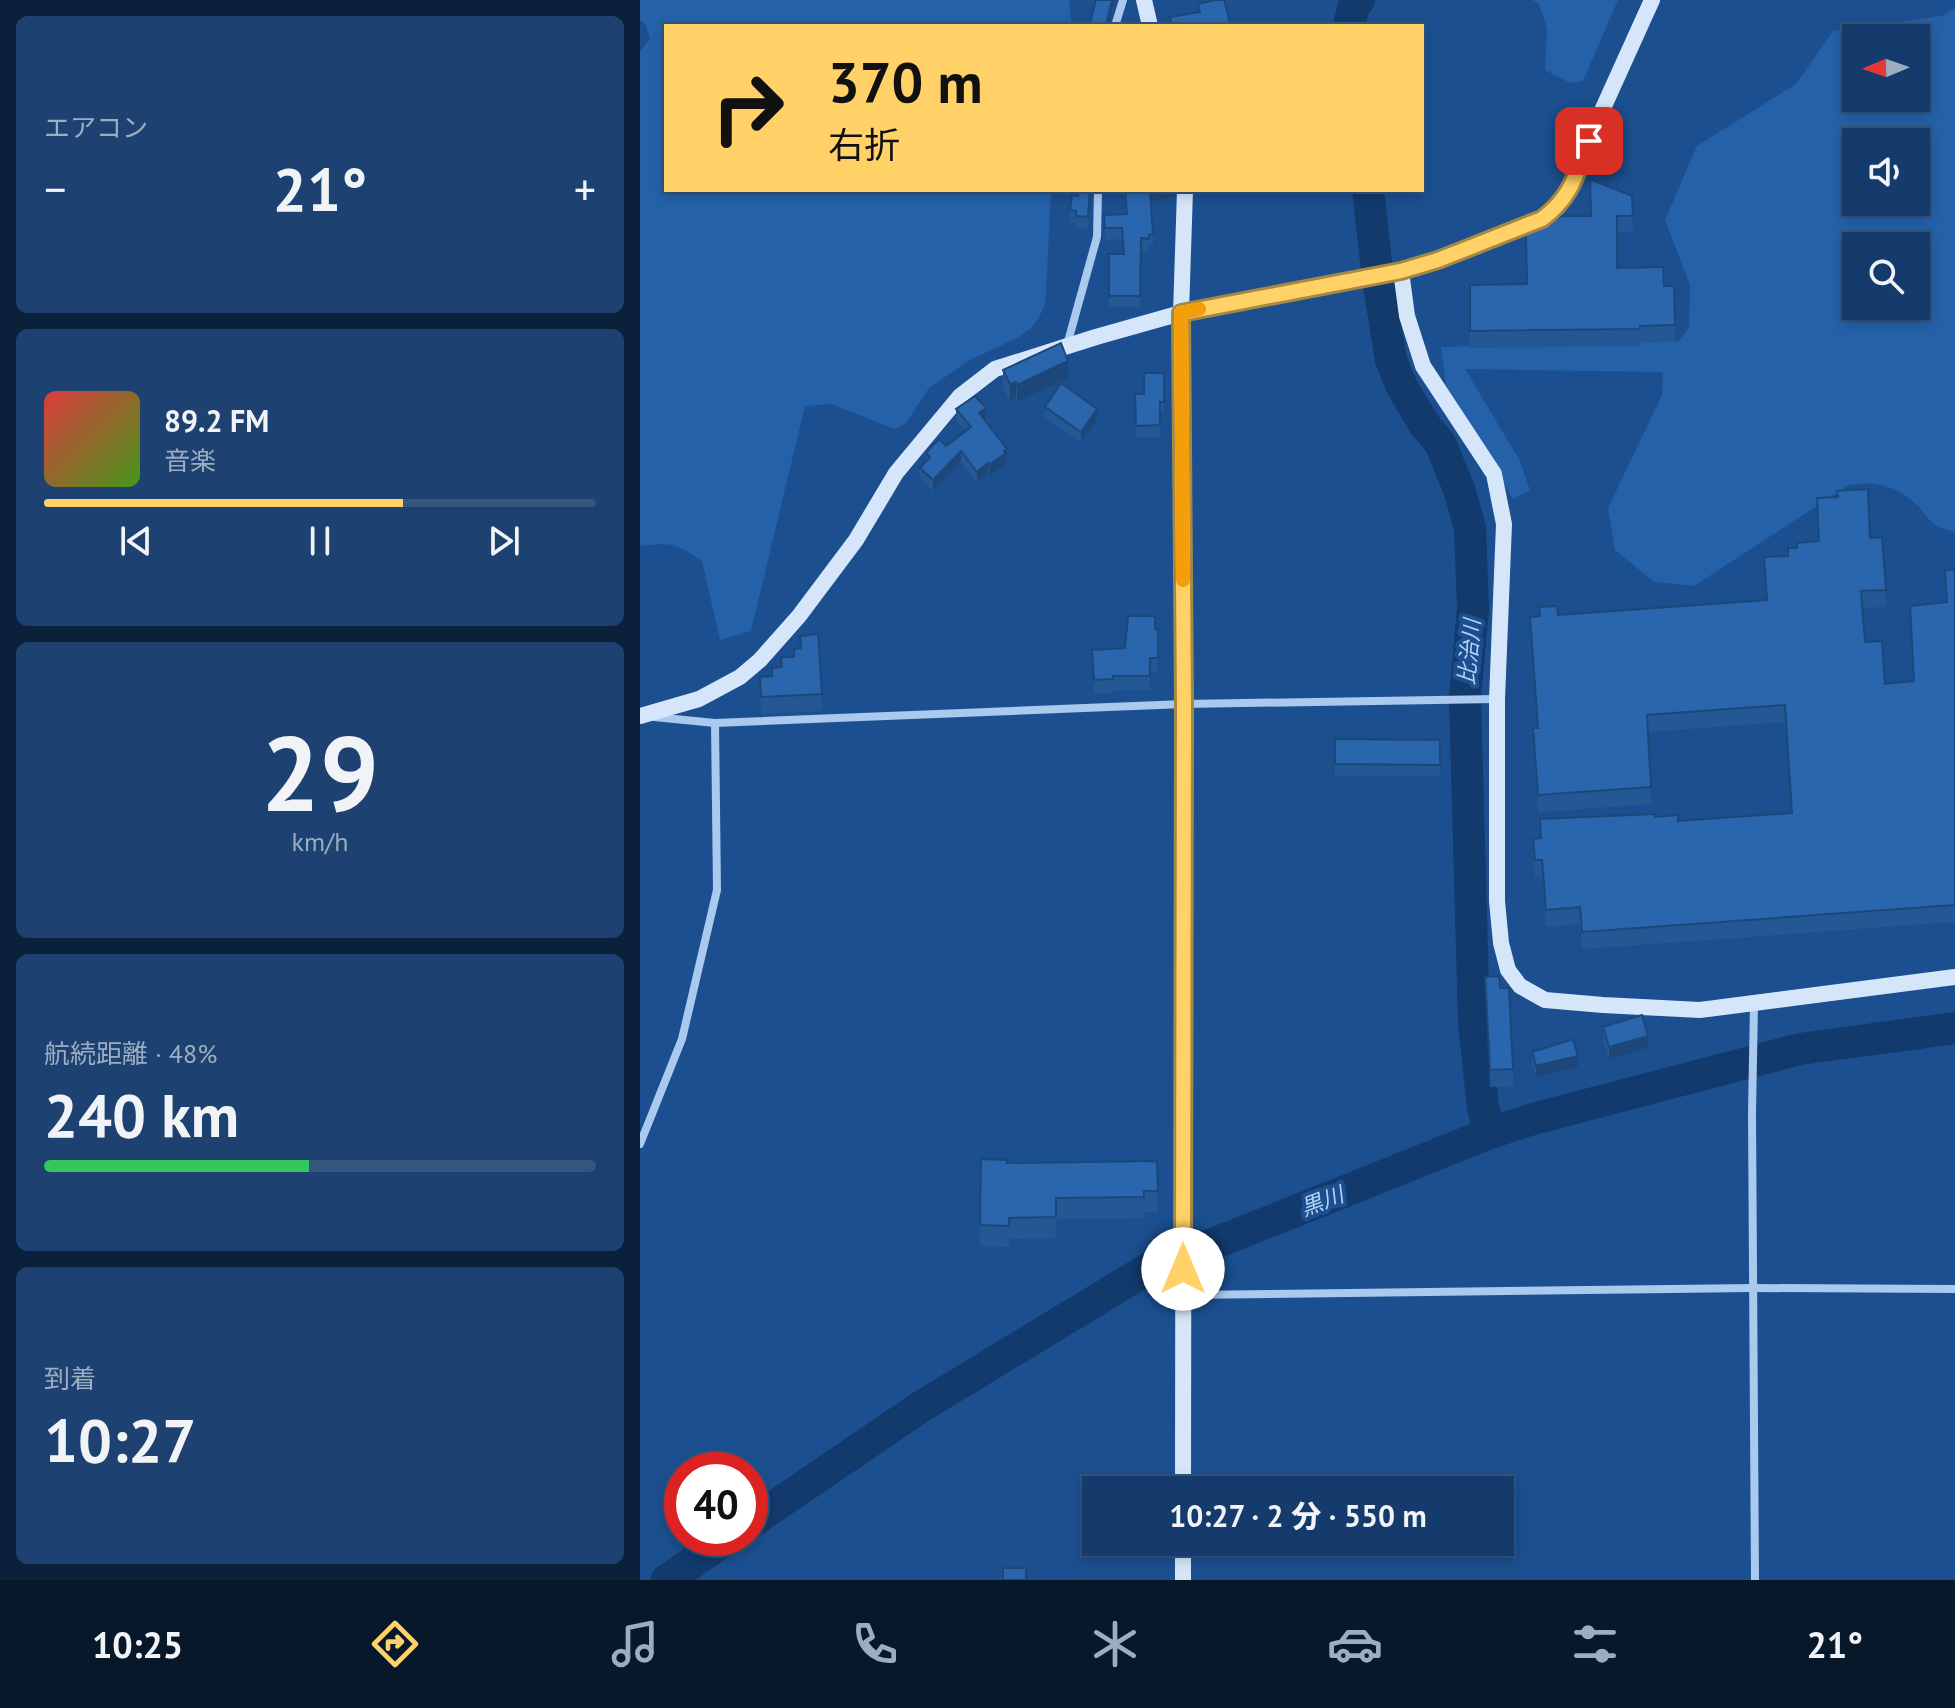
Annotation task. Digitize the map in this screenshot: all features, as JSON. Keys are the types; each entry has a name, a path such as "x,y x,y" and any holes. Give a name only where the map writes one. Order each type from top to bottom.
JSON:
{"street":[{"path":"1116,24 1123,0"},
{"path":"1144,0 1150,24"},
{"path":"642,716 699,699 740,677 760,660 799,616 856,540 896,473 960,396 995,369 1181,313 1401,271 1438,260 1542,219 1556,209 1567,195 1652,0"},
{"path":"1067,346 1097,237 1098,192"},
{"path":"1183,1476 1181,313 1185,192"},
{"path":"1401,271 1407,316 1423,366 1494,474 1504,524 1497,699 1497,901 1501,943 1508,970 1520,986 1545,1000 1700,1010 1754,1010 1955,977"},
{"path":"642,716 715,723 1184,704 1497,699"},
{"path":"640,1144 682,1039 717,890 715,723"},
{"path":"1754,1010 1755,1580"},
{"path":"1183,1295 1753,1288 1955,1289"},
{"path":"1183,1556 1183,1580"}],"shaded area":[{"path":"640,0 1069,0 1072,24 664,24 664,192 1051,192 1044,307 1030,329 970,360 929,388 906,423 895,429 831,404 805,406 751,631 720,640 702,561 673,545 640,546 640,51 650,39 646,25 640,20"},
{"path":"1533,0 1618,0 1583,81 1570,83 1545,70 1547,29 1539,4"},
{"path":"1955,8 1955,532 1934,524 1912,500 1896,490 1878,484 1849,485 1694,586 1654,582 1615,550 1608,508 1662,395 1663,372 1465,369 1520,461 1530,490 1513,499 1446,385 1441,347 1678,341 1689,328 1690,285 1665,220 1697,146 1796,84 1833,31 1842,30 1842,112 1930,112 1930,24 1884,24 1942,16"}],"building":[{"path":"1096,0 1112,0 1106,24 1090,23"},
{"path":"1224,0 1230,24 1172,24 1170,17 1200,12 1198,4"},
{"path":"1590,179 1632,196 1633,216 1617,216 1617,268 1663,267 1664,286 1674,286 1675,325 1640,326 1640,329 1470,331 1470,285 1527,284 1526,235 1562,216 1591,216"},
{"path":"1079,192 1090,192 1088,217 1076,216 1076,211 1070,210 1072,195 1078,196"},
{"path":"1125,192 1150,192 1153,234 1149,235 1149,239 1141,238 1140,296 1109,296 1109,254 1124,254 1122,228 1105,228 1104,215 1127,214"},
{"path":"1061,343 1068,361 1017,385 1016,382 1010,384 1003,370"},
{"path":"1144,373 1164,373 1160,425 1136,426 1135,394 1144,394"},
{"path":"1061,383 1097,409 1081,432 1045,407"},
{"path":"975,396 986,408 979,413 1007,449 1004,451 1006,453 977,472 961,451 933,480 920,468 930,457 926,453 939,439 946,446 971,427 956,409"},
{"path":"1868,489 1870,538 1882,537 1886,590 1861,591 1865,642 1882,641 1885,684 1914,681 1910,606 1947,602 1945,570 1955,570 1955,905 1582,932 1580,907 1546,910 1542,860 1535,860 1533,839 1541,838 1540,819 1655,814 1655,817 1678,815 1678,821 1792,813 1785,705 1647,715 1651,787 1538,795 1533,728 1538,728 1530,617 1540,616 1539,607 1557,606 1558,615 1767,600 1764,557 1788,556 1788,548 1797,548 1797,543 1819,541 1817,498 1838,497 1837,491"},
{"path":"1128,616 1155,616 1158,658 1150,658 1150,676 1113,676 1113,679 1094,680 1092,650 1125,648"},
{"path":"818,634 822,694 761,697 760,677 772,676 772,668 782,667 781,657 794,657 794,649 801,648 800,636"},
{"path":"1335,739 1440,740 1440,765 1335,764"},
{"path":"1499,976 1500,988 1509,988 1513,1069 1490,1070 1485,977"},
{"path":"1642,1015 1648,1036 1609,1047 1603,1027"},
{"path":"1573,1039 1578,1056 1536,1066 1532,1052"},
{"path":"981,1159 1007,1160 1007,1163 1157,1161 1158,1191 1144,1191 1144,1197 1056,1198 1056,1217 1009,1218 1009,1226 980,1225"},
{"path":"1003,1568 1026,1568 1026,1580 1003,1580"}],"waterway":[{"name":"比治川","path":"1349,24 1359,0"},
{"name":"比治川","path":"1368,192 1391,360 1402,387 1424,424 1440,443 1459,489 1470,528 1473,609 1465,698 1474,1023 1483,1107 1490,1133"},
{"name":"黒川","path":"768,1511 919,1408 1151,1267 1490,1133 1533,1119 1800,1049 1955,1028"},
{"name":"黒川","path":"667,1580 702,1556"}],"slow traffic":[{"path":"1183,580 1181,313 1199,309"}],"route":[{"path":"1183,1269 1181,313 1401,271 1438,260 1542,219 1556,209 1567,195 1589,141"}]}
